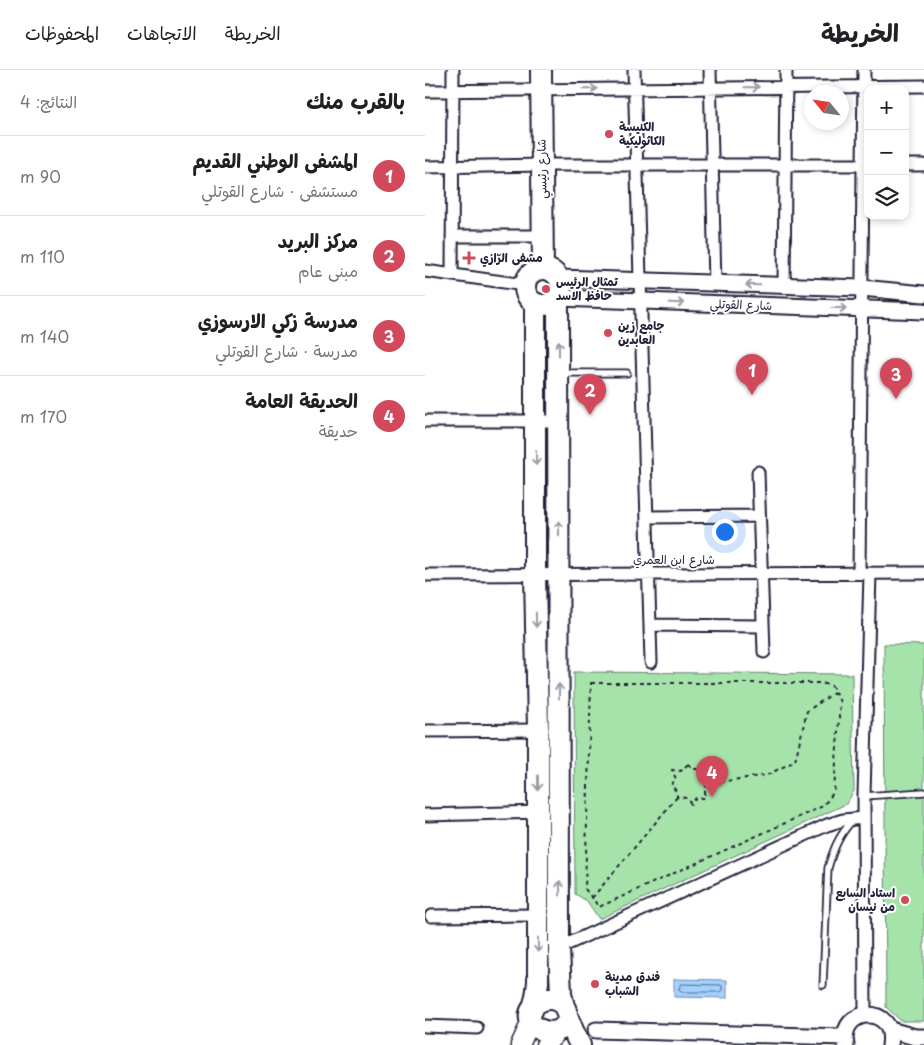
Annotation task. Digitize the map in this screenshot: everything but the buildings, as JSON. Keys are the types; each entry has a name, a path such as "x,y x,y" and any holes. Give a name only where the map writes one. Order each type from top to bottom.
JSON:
{"highway":[{"name":"شارع رئيسي","path":"541,80 543,236 551,273"},
{"path":"558,298 548,305 535,304 527,296 525,285 529,276 533,272 551,273 561,292 558,298 559,948 561,994 566,1012 580,1045"},
{"path":"531,1016 539,1002 547,999 557,1000 566,1012 563,1030 551,1041 536,1031 531,1016 538,982 535,304"}],"main road":[{"path":"520,1045 531,1016"}],"street":[{"path":"451,275 453,70"},
{"path":"634,70 651,662"},
{"path":"710,70 715,284"},
{"path":"784,287 785,70"},
{"path":"864,85 865,70"},
{"path":"425,91 453,91 541,80 635,88 864,86"},
{"path":"909,86 924,86"},
{"path":"425,167 864,164"},
{"path":"909,164 924,164"},
{"path":"865,1015 859,818 864,796 862,288 866,175"},
{"path":"452,236 543,236"},
{"path":"425,271 525,285"},
{"name":"شارع القوتلي","path":"551,273 640,282 862,288 924,294"},
{"name":"شارع القوتلي","path":"558,298 924,311"},
{"path":"425,421 559,421"},
{"path":"758,472 764,652"},
{"path":"647,517 759,516"},
{"name":"شارع ابن العمري","path":"425,575 924,573"},
{"path":"650,625 762,626"},
{"path":"425,731 559,730"},
{"path":"425,815 559,812"},
{"path":"559,948 827,825 859,818"},
{"path":"431,916 560,915"},
{"path":"596,1030 845,1041 847,1029 851,1022 857,1017 873,1015 880,1018 890,1037 924,1037"},
{"path":"425,1026 477,1028"}],"lane":[{"path":"559,373 627,373"},
{"path":"864,796 924,792"},
{"path":"823,985 828,868 833,851 842,832 859,818"}],"path":[{"path":"821,683 832,686 840,702 834,792 823,806 599,907 592,898 585,889 591,684 821,683"},
{"path":"677,797 687,798 691,804 696,798 705,798 705,787 712,783 767,774 795,761 807,711 835,692"},
{"path":"592,898 677,797 677,792 671,786 676,779 672,770 681,771 688,764 694,770 704,769 704,778 712,783"}],"green space":[{"name":"استاد السابع من نيسان","path":"884,644 924,645 924,1021 901,1021 886,1007"},
{"path":"574,672 852,674 854,791 846,804 599,919 587,901 575,894"}],"water":[{"path":"674,979 727,980 727,998 674,997"}],"place":[{"name":"الكنيسة الكاثوليكية","path":"609,134"},
{"name":"مشفى الرّازي","path":"469,258"},
{"name":"تمثال الرئيس حافظ الاسد","path":"546,289"},
{"name":"جامع زين العابدين","path":"608,333"},
{"name":"المشفى الوطني القديم","path":"752,395"},
{"name":"مدرسة زكي الارسوزي","path":"896,399"},
{"name":"مركز البريد","path":"590,415"},
{"name":"الحديقة العامة","path":"712,797"},
{"name":"استاد السابع من نيسان","path":"905,900"},
{"name":"فندق مدينة الشباب","path":"595,984"}]}
